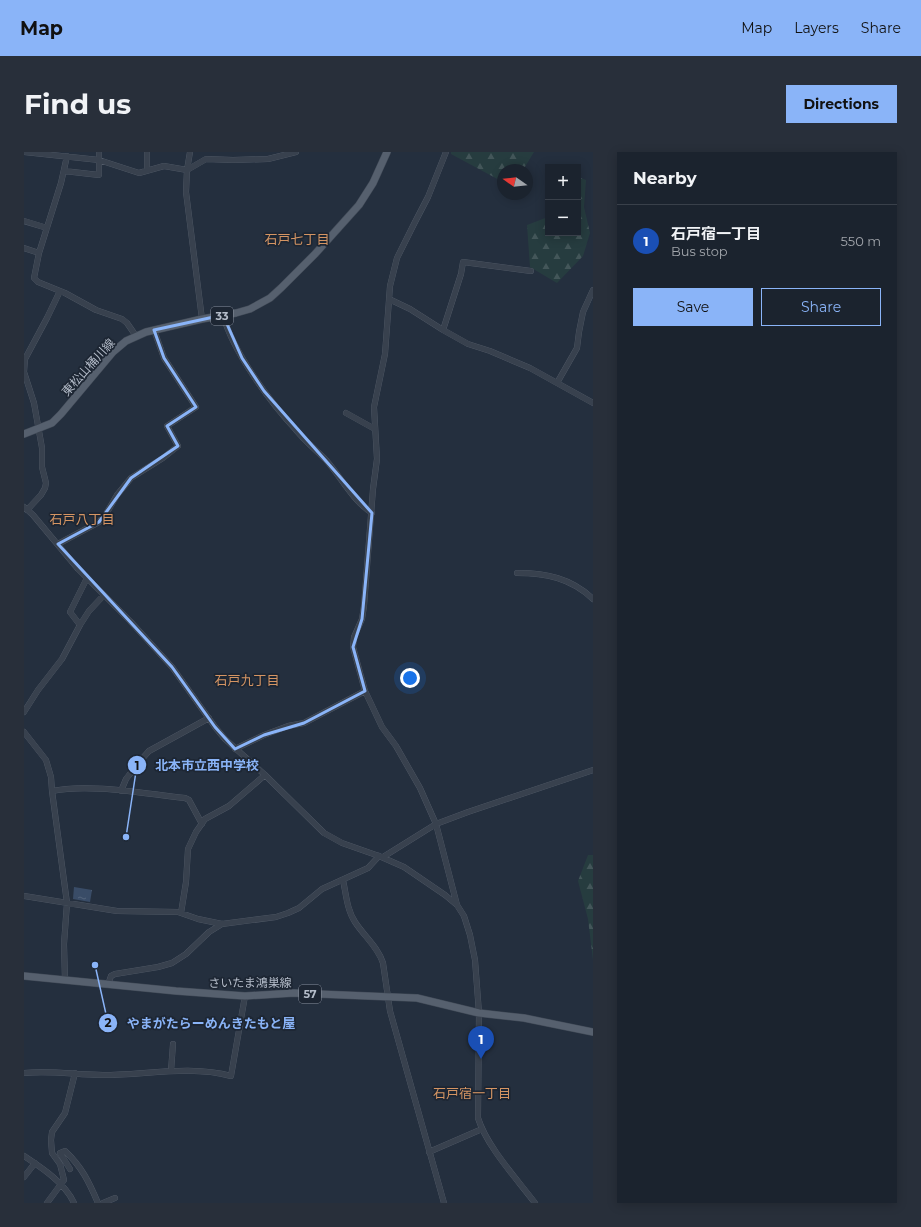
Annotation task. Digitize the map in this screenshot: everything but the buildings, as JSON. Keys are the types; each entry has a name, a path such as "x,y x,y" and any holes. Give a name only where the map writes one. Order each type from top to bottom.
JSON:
{"main road":[{"name":"東松山桶川線","path":"24,434 52,423 113,352 126,341 154,330 250,309 270,298 315,254 359,205 373,183 387,152"},
{"name":"さいたま鴻巣線","path":"24,976 108,985 244,996 294,993 417,998 479,1012 524,1018 593,1032"}],"street":[{"path":"24,152 48,153 99,160 139,173 164,166 187,170 206,159 233,160 268,158 296,152"},
{"path":"64,171 99,175 99,152"},
{"path":"147,152 147,171"},
{"path":"190,152 186,192 202,319"},
{"path":"266,152 268,158"},
{"path":"446,152 428,197 397,258 390,286 385,354 374,407 377,459 362,619 354,637 353,647 365,690 382,727 396,746 420,788 436,824 457,905"},
{"path":"67,156 61,183 38,254 34,278 38,282 60,291 96,310 122,319 127,323 136,336"},
{"path":"24,221 47,228"},
{"path":"24,248 38,254"},
{"path":"442,330 461,274 463,262 530,271"},
{"path":"557,383 577,348 583,312 593,290"},
{"path":"60,291 48,318 25,359 24,372 34,403 42,448 42,467 46,482 45,488 41,495 26,509 58,544 78,569 130,621 172,667 215,727 235,749 265,775 324,833 342,843 381,856 404,866 457,905 464,916 475,960 479,1012 478,1118 482,1129 499,1155 535,1203"},
{"path":"389,299 410,309 442,330 468,344 490,351 530,368 593,403"},
{"path":"223,315 226,325 242,358 264,391 295,430 327,461 343,484 364,508 372,513"},
{"path":"58,544 100,522 131,478 163,458 178,446 167,426 196,407 164,358 154,330"},
{"path":"346,414 375,428"},
{"path":"517,574 533,573 554,576 584,591 593,599"},
{"path":"80,625 70,612 87,578"},
{"path":"24,712 38,690 62,659 89,611 104,595"},
{"path":"235,749 264,735 288,726 304,723 365,690"},
{"path":"121,791 126,779 149,751 210,718"},
{"path":"24,732 46,760 51,777 67,903 64,944 65,980"},
{"path":"24,896 117,910 181,913 198,919 222,924 276,916 299,908 322,889 368,868 381,856 436,824 593,770"},
{"path":"181,913 186,882 188,849 196,832 205,819 229,806 265,775"},
{"path":"52,791 64,788 121,791 186,798 189,800 202,824"},
{"path":"343,880 350,911 354,921 381,956 390,1011 444,1203"},
{"path":"108,985 111,976 115,974 172,963 186,954 209,932 222,924"},
{"path":"24,1073 75,1073 104,1075 171,1071 204,1072 231,1076 244,996"},
{"path":"171,1071 173,1044"},
{"path":"47,1203 64,1180 60,1164 52,1153 51,1140 52,1132 65,1113 75,1073"},
{"path":"429,1152 482,1129"},
{"path":"77,1162 69,1168 60,1153 65,1151 77,1162 88,1180 98,1203"},
{"path":"24,1156 35,1163 61,1185 73,1200 67,1203"},
{"path":"24,1177 35,1163"},
{"path":"103,1203 115,1198"}],"highlighted area":[{"path":"223,315 242,358 264,391 372,513 362,619 353,647 365,691 304,723 264,735 235,749 215,727 172,667 58,544 99,522 131,478 178,446 167,426 196,407 164,358 154,330"}],"green space":[{"path":"451,152 534,152 527,164 497,164 497,179 451,154"},
{"path":"581,178 586,180 584,207 590,233 583,256 557,283 530,267 527,225 545,218 545,236 581,236"},
{"path":"588,855 593,855 593,960 588,919 578,881"}],"water":[{"path":"74,887 92,890 90,902 73,899"}],"place":[{"name":"北本市立西中学校","path":"126,837"},
{"name":"やまがたらーめんきたもと屋","path":"95,965"},
{"name":"石戸宿一丁目","path":"481,1059"}],"district":[{"name":"石戸七丁目","path":"297,239"},
{"name":"石戸八丁目","path":"82,519"},
{"name":"石戸九丁目","path":"247,680"},
{"name":"石戸宿一丁目","path":"472,1093"}]}
